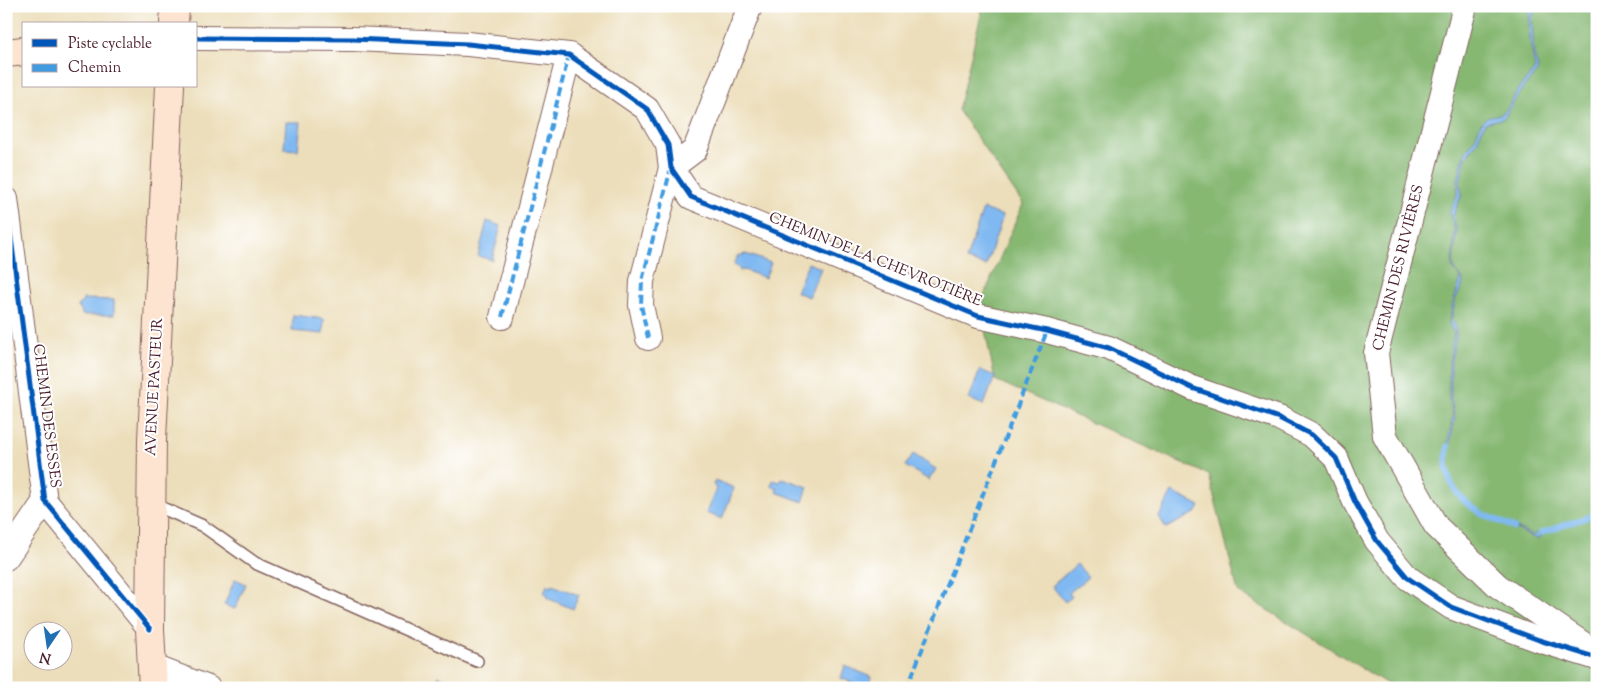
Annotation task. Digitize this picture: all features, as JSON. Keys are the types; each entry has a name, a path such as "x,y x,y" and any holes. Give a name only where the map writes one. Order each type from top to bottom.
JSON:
{"main road":[{"path":"174,22 175,6"},
{"path":"6,53 22,52"},
{"name":"AVENUE PASTEUR","path":"152,677 150,629 152,439 170,88"}],"street":[{"path":"648,338 641,305 642,281 671,168 695,150 750,6"},
{"name":"CHEMIN DES RIVIÈRES","path":"1465,6 1376,353 1385,436 1436,526 1498,586 1597,653"},
{"name":"CHEMIN DE LA CHEVROTIÈRE","path":"198,38 353,39 468,44 569,55 648,109 668,145 671,168 691,197 978,316 1047,331 1109,348 1192,388 1279,418 1312,435 1336,458 1355,502 1377,541 1408,578 1451,607 1539,640 1597,658"},
{"path":"502,317 569,55"},
{"name":"CHEMIN DES ESSES","path":"6,199 45,501 150,629"},
{"path":"6,558 45,501"},
{"path":"152,677 208,688"}],"lane":[{"path":"151,504 203,526 255,563 477,661"}],"green space":[{"path":"983,6 1597,6 1597,688 1394,688 1238,592 1209,475 995,380 980,305 1023,204 958,110"}],"water":[{"path":"1536,6 1541,6 1534,13 1532,19 1537,72 1522,89 1504,118 1485,123 1476,144 1466,157 1460,182 1462,194 1453,216 1457,231 1453,263 1454,268 1463,280 1462,287 1456,298 1451,321 1455,324 1456,337 1451,360 1451,399 1455,419 1446,463 1449,478 1446,468 1445,458 1453,416 1449,398 1449,362 1454,333 1449,323 1453,302 1461,279 1452,267 1455,230 1450,212 1458,192 1458,180 1464,155 1475,138 1481,123 1487,117 1501,114 1507,109 1518,89 1535,68 1530,40 1530,12"},
{"path":"286,122 301,122 298,150 284,149"},
{"path":"983,209 1003,216 986,266 966,260"},
{"path":"487,221 501,226 492,260 478,256"},
{"path":"746,254 771,263 765,278 744,270 740,271 735,266 734,262 737,256"},
{"path":"808,263 821,268 809,297 796,292"},
{"path":"83,299 114,300 114,315 82,315 78,307 83,302"},
{"path":"293,315 324,319 323,334 292,331"},
{"path":"980,370 995,376 984,405 969,399"},
{"path":"913,454 936,469 929,480 905,466"},
{"path":"782,478 808,487 803,502 776,492 778,488 771,486 773,480 780,482"},
{"path":"715,480 734,488 722,519 706,513 716,489 713,484"},
{"path":"1453,485 1468,504 1458,494"},
{"path":"1172,492 1200,506 1197,512 1166,528 1159,517"},
{"path":"1468,504 1486,515 1472,508"},
{"path":"1597,514 1549,529 1539,539 1529,536 1506,523 1534,535 1550,528"},
{"path":"1077,564 1088,577 1069,593 1072,597 1065,602 1052,586"},
{"path":"235,579 246,584 235,609 224,605"},
{"path":"547,585 579,595 573,609 547,598 548,595 544,593"},
{"path":"845,666 872,677 867,688 841,678"},
{"path":"439,676 450,681 447,688 433,688"}],"waterway":[{"path":"1448,446 1446,458 1449,478 1459,495 1475,509 1514,528"},
{"path":"1541,533 1597,514"}],"marked path":[{"path":"502,317 569,55"},
{"path":"648,338 641,305 642,281 671,168"},
{"path":"907,688 1047,331"}],"cycle path":[{"path":"198,38 353,39 468,44 569,55 647,109 668,145 671,168 691,197 978,316 1047,331 1109,348 1192,388 1279,418 1312,435 1336,458 1355,502 1377,541 1408,578 1451,607 1539,640 1597,658"},
{"path":"6,199 45,501 150,629"}]}
